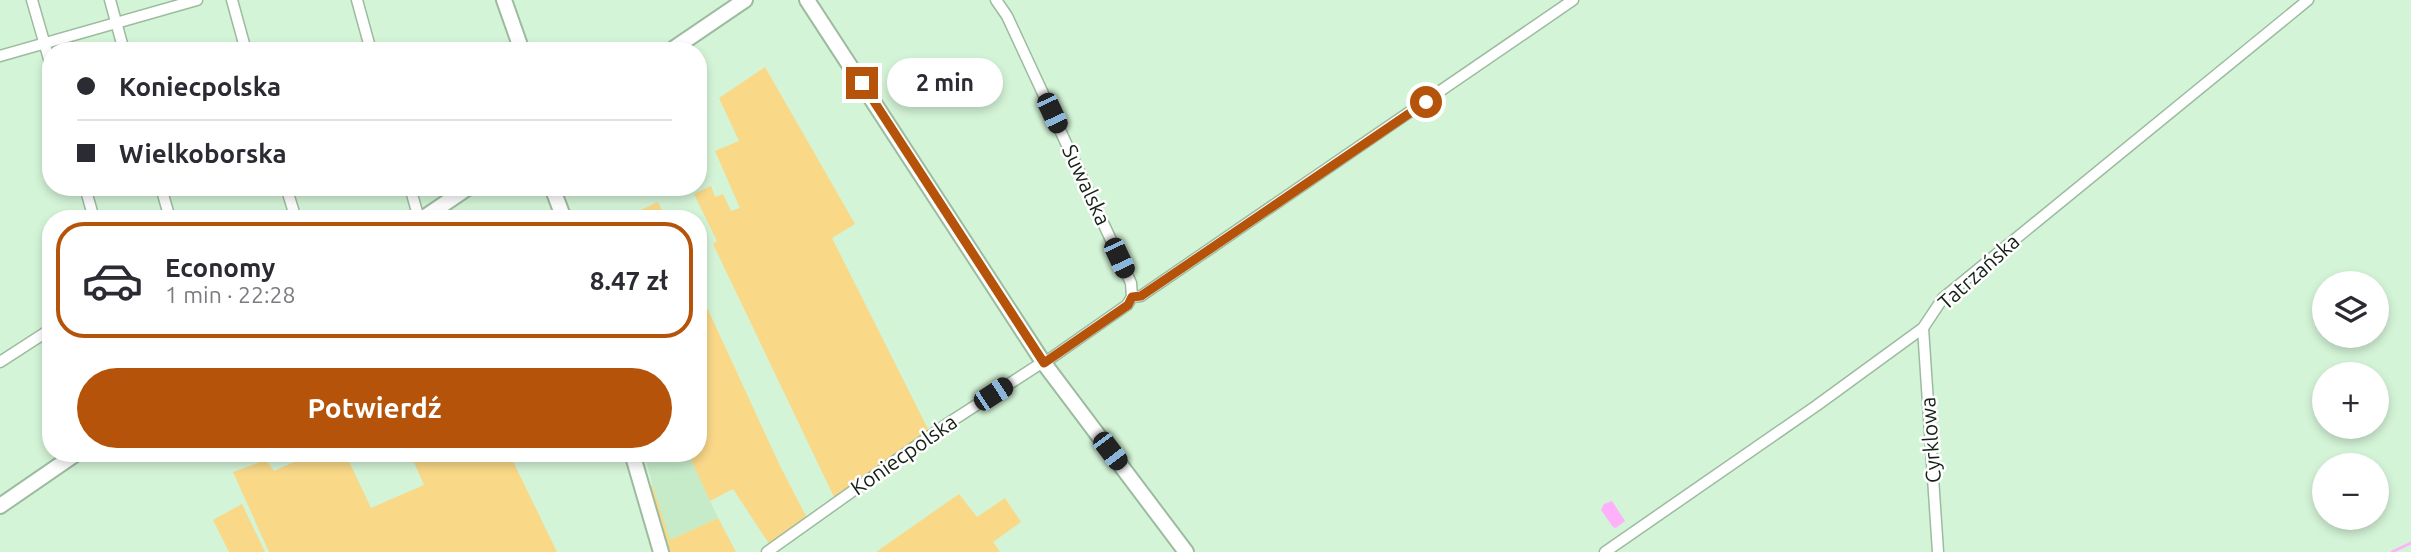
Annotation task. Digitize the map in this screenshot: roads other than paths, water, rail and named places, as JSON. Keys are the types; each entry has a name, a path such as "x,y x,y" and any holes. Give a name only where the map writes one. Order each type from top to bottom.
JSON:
{"street":[{"path":"32,0 44,42"},
{"path":"110,0 122,42"},
{"path":"48,42 197,0"},
{"path":"232,0 244,42"},
{"path":"356,0 368,42"},
{"path":"504,0 518,42"},
{"path":"683,42 745,0"},
{"path":"807,0 1044,362 1186,552"},
{"name":"Suwalska","path":"996,0 1007,16 1131,282 1132,297"},
{"name":"Koniecpolska","path":"767,552 947,424 1128,305 1132,297 1141,296 1573,0"},
{"name":"Tatrzańska","path":"1605,552 1816,406 1923,328 1943,298 2308,0"},
{"path":"509,18 513,42"},
{"path":"0,56 42,44"},
{"path":"434,210 456,196"},
{"name":"Cyrklowa","path":"1923,328 1938,552"},
{"path":"0,362 42,335"},
{"path":"0,506 64,462"},
{"path":"635,462 661,552"}],"waterway":[{"path":"2392,552 2411,543"}]}
